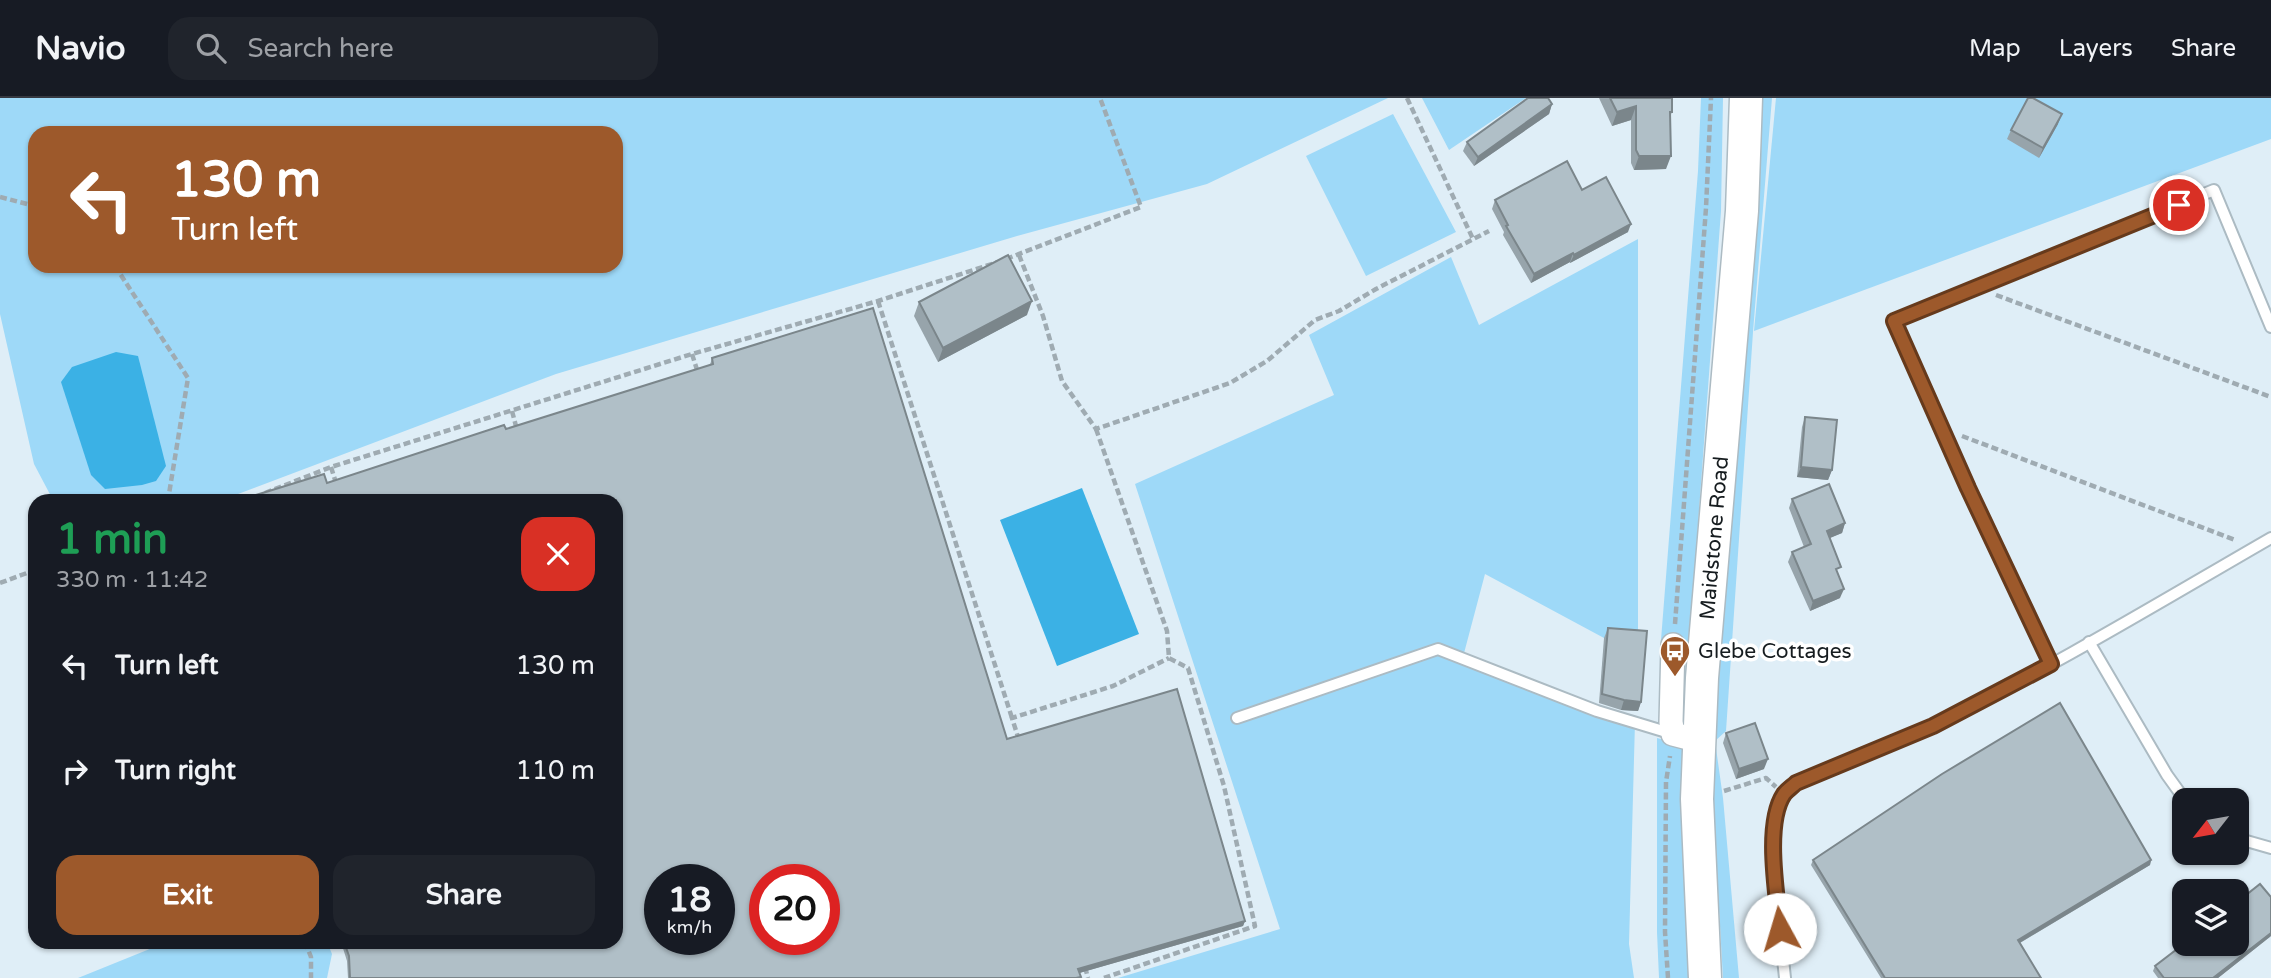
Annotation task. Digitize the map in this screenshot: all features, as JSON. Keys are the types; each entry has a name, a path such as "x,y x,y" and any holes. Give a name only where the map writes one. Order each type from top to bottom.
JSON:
{"main road":[{"name":"Maidstone Road","path":"1705,978 1697,799 1686,737 1711,564 1742,211 1746,98"}],"street":[{"path":"1673,645 1671,722 1686,737"}],"lane":[{"path":"2051,664 1894,321 2214,190 2271,327"},
{"path":"1785,978 1773,849 1777,810 1784,794 1796,783 1933,726 2051,664 2271,538"},
{"path":"2089,642 2176,788"},
{"path":"1237,718 1438,649 1597,711 1686,737"},
{"path":"2249,842 2271,848"}],"path":[{"path":"262,494 331,467 692,354 878,301 1019,255 1142,207 1100,98"},
{"path":"1407,98 1474,239"},
{"path":"1673,645 1706,208 1711,98"},
{"path":"0,197 28,204"},
{"path":"1096,429 1230,383 1267,361 1315,320 1339,312 1376,289 1489,231"},
{"path":"1019,255 1043,316 1062,381 1096,429 1167,631 1169,658"},
{"path":"120,273 188,378 169,494"},
{"path":"1995,295 2271,397"},
{"path":"878,301 1020,744"},
{"path":"692,354 700,380"},
{"path":"512,411 520,437"},
{"path":"1942,429 2245,543 2249,550"},
{"path":"331,467 338,489"},
{"path":"0,583 28,573"},
{"path":"1012,718 1114,686 1169,658"},
{"path":"1104,978 1255,926 1224,786 1188,668 1169,658"},
{"path":"1668,978 1665,932 1666,782 1686,737"},
{"path":"1697,799 1766,778 1784,794"},
{"path":"308,949 311,957 311,978"},
{"path":"1084,965 1088,978"}],"shaded area":[{"path":"0,98 1388,98 1207,184 1017,236 556,374 238,494 50,494 34,464 0,314"},
{"path":"1422,98 1526,98 1449,150"},
{"path":"1701,98 1723,98 1721,211 1689,647 1661,640 1698,171"},
{"path":"1763,98 1772,98 1726,731 1715,741 1723,798 1739,978 1723,978 1713,805 1714,747 1725,574 1756,222"},
{"path":"1776,98 2271,98 2271,139 1754,331"},
{"path":"1393,114 1456,232 1366,276 1306,156"},
{"path":"1638,239 1638,641 1604,638 1485,574 1463,657 1635,722 1629,944 1634,978 1118,978 1280,929 1135,484 1334,395 1309,335 1451,257 1479,325"},
{"path":"116,352 138,356 166,466 156,481 105,489 91,475 61,382 72,367"},
{"path":"1082,488 1139,634 1057,666 1000,520"},
{"path":"1657,738 1683,745 1689,978 1659,978"},
{"path":"150,949 330,949 332,954 327,978 78,978"}],"building":[{"path":"1528,98 1548,98 1552,104 1478,157 1467,142"},
{"path":"1610,98 1672,98 1671,156 1639,156 1636,150 1636,106 1617,112"},
{"path":"2028,98 2033,98 2062,114 2043,148 2011,130"},
{"path":"1567,161 1582,190 1606,177 1631,224 1534,274 1506,226 1508,225 1495,200"},
{"path":"1008,255 1032,301 943,348 919,302"},
{"path":"873,308 1007,739 1177,689 1245,921 1078,969 1081,977 1076,978 350,978 346,949 623,949 623,494 259,494 324,474 327,483 504,425 506,429 713,364 712,358"},
{"path":"1805,417 1837,420 1832,470 1801,467"},
{"path":"1829,484 1845,523 1827,531 1841,567 1836,569 1844,589 1813,601 1792,552 1811,544 1792,499"},
{"path":"1608,628 1647,631 1641,702 1602,694"},
{"path":"2060,703 2151,860 2018,940 2041,978 1885,978 1813,860 1942,774"},
{"path":"1755,723 1768,759 1739,769 1726,733"},
{"path":"2260,884 2271,897 2271,933 2249,950 2249,893"},
{"path":"2172,953 2172,956 2241,956 2213,978 2164,978 2155,966"}],"place":[{"name":"Glebe Cottages","path":"1675,678"}],"route":[{"path":"1780,929 1773,849 1777,810 1784,794 1796,783 1933,726 2051,664 1968,488 1894,321 2179,205"}]}
